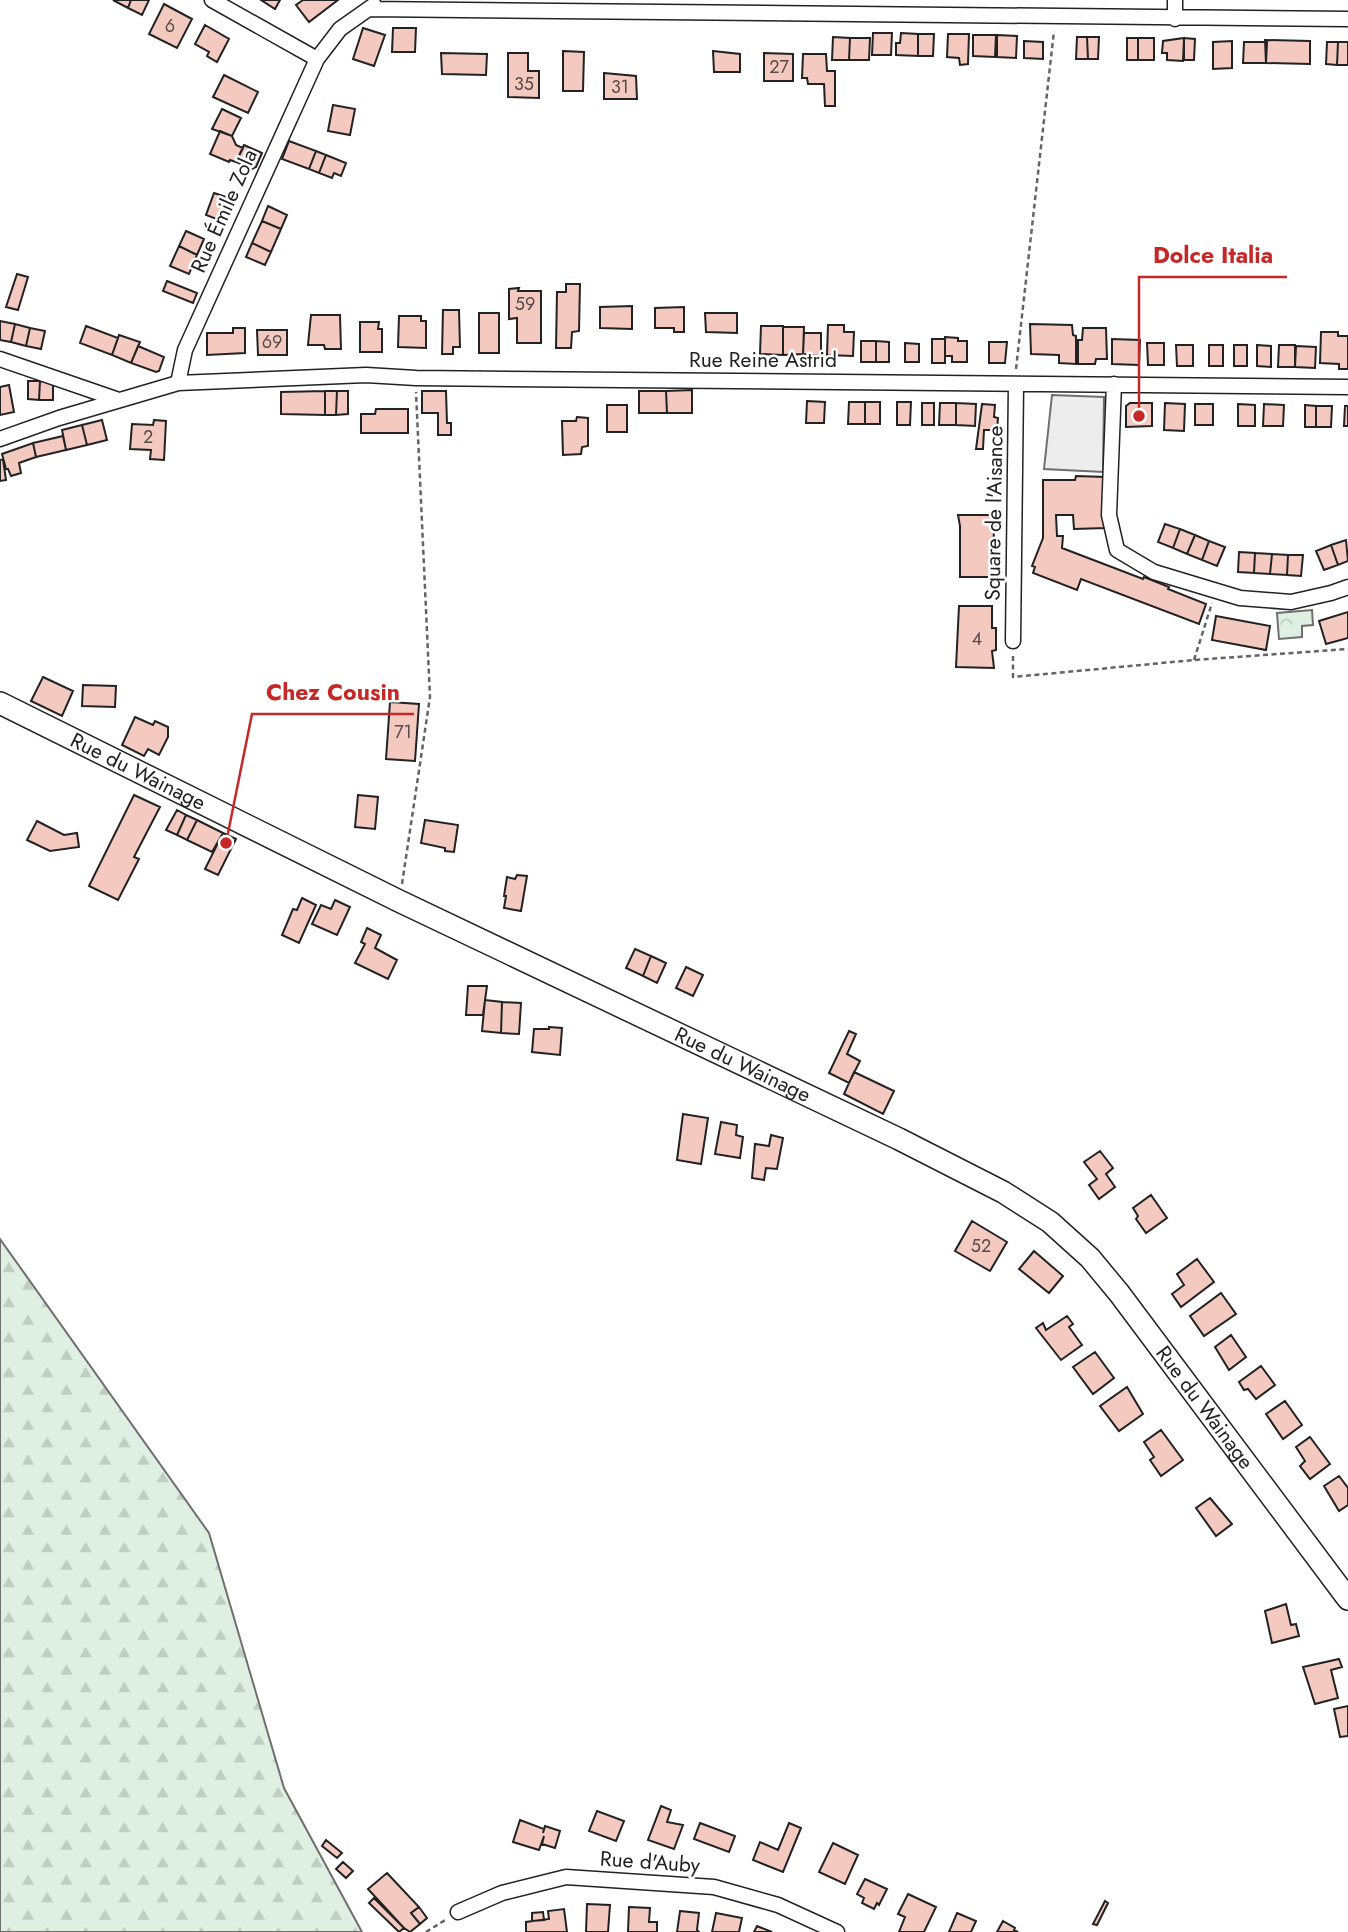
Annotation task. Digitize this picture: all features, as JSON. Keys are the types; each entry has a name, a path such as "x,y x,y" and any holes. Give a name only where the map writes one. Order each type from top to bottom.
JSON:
{"main road":[{"name":"Rue du Wainage","path":"0,703 400,901 899,1139 1003,1192 1049,1222 1090,1258 1119,1293 1348,1599"}],"street":[{"path":"212,0 317,59"},
{"path":"839,14 855,0"},
{"path":"1175,0 1175,19"},
{"path":"374,4 839,14 1348,19"},
{"name":"Rue Émile Zola","path":"178,383 185,350 317,59 340,29 374,4"},
{"path":"0,359 119,400"},
{"name":"Rue Reine Astrid","path":"0,439 59,418 178,383 366,375 416,378 1016,378 1114,384 1348,387"},
{"name":"Square de l'Aisance","path":"1013,641 1016,378"},
{"path":"1114,384 1109,515 1116,550 1154,572 1240,598 1291,601 1348,587"},
{"name":"Rue d'Auby","path":"458,1912 502,1893 566,1877 714,1887 778,1905 837,1932"}],"path":[{"path":"1016,378 1055,16"},
{"path":"400,901 430,697 416,378"},
{"path":"1194,660 1216,591"},
{"path":"1013,641 1013,677 1348,649"},
{"path":"426,1932 458,1912"}],"green space":[{"path":"1312,610 1313,625 1302,626 1302,637 1279,639 1277,613"},
{"path":"0,1239 209,1533 284,1788 362,1932 0,1932"}],"shaded area":[{"path":"1052,395 1104,397 1103,472 1044,469"}],"building":[{"path":"113,0 131,0 128,8"},
{"path":"131,0 149,0 142,15 128,8"},
{"path":"261,0 280,0 275,9"},
{"path":"303,0 338,0 309,22 296,5"},
{"path":"164,4 192,19 177,48 149,34"},
{"path":"205,25 229,39 217,62 207,56 209,52 195,44"},
{"path":"363,28 385,35 374,66 353,59"},
{"path":"393,28 416,28 415,52 392,52"},
{"path":"873,33 892,33 891,55 872,55"},
{"path":"901,33 918,34 918,56 896,55 896,43 900,43"},
{"path":"918,34 934,34 933,56 918,56"},
{"path":"948,34 969,34 968,64 960,65 959,58 947,57"},
{"path":"973,35 996,35 995,57 973,56"},
{"path":"997,35 1017,36 1016,58 997,57"},
{"path":"833,37 850,38 849,60 832,60"},
{"path":"1077,37 1087,37 1088,59 1076,59"},
{"path":"1087,37 1099,37 1098,59 1088,59"},
{"path":"850,38 870,38 869,60 849,60"},
{"path":"1127,38 1138,38 1138,60 1127,60"},
{"path":"1138,38 1154,38 1154,60 1138,60"},
{"path":"1184,38 1183,61 1167,60 1167,53 1162,53 1163,41"},
{"path":"1184,38 1195,39 1194,60 1184,60"},
{"path":"1265,40 1310,41 1310,64 1266,63"},
{"path":"1024,41 1043,42 1043,59 1024,58"},
{"path":"1232,41 1232,68 1213,69 1213,42"},
{"path":"1244,42 1267,42 1266,63 1243,63"},
{"path":"1327,42 1338,42 1337,65 1326,64"},
{"path":"1338,42 1348,42 1348,65 1337,65"},
{"path":"563,51 584,52 583,91 563,91"},
{"path":"713,51 740,54 740,72 714,72"},
{"path":"441,53 487,54 486,75 442,74"},
{"path":"508,53 528,53 528,71 539,71 539,98 508,97"},
{"path":"764,53 793,54 793,81 764,81"},
{"path":"803,54 826,54 827,71 835,71 835,106 825,106 824,84 808,84 807,78 802,78"},
{"path":"604,73 636,76 637,99 604,99"},
{"path":"224,75 258,92 248,113 213,97"},
{"path":"333,105 355,109 350,135 328,131"},
{"path":"222,109 241,118 232,136 212,129"},
{"path":"220,131 232,136 236,145 243,148 236,162 210,154"},
{"path":"289,141 316,151 309,169 282,159"},
{"path":"244,145 262,153 256,167 252,169 236,162"},
{"path":"316,151 326,155 319,173 309,169"},
{"path":"326,155 346,163 341,176 334,173 332,178 319,173"},
{"path":"214,193 232,199 230,205 233,206 227,223 206,215"},
{"path":"268,206 287,215 281,229 262,221"},
{"path":"262,221 281,229 271,252 252,243"},
{"path":"186,231 204,239 197,255 179,246"},
{"path":"252,243 271,252 265,265 246,257"},
{"path":"179,246 197,255 189,274 170,266"},
{"path":"17,274 28,277 18,310 6,307"},
{"path":"167,281 197,293 193,303 163,291"},
{"path":"566,284 580,284 579,331 572,332 571,348 556,348 557,292 566,292"},
{"path":"519,288 518,291 541,291 541,343 517,343 517,318 509,319 509,289"},
{"path":"632,306 632,329 600,328 600,307"},
{"path":"684,307 684,332 674,332 674,328 655,328 655,308"},
{"path":"443,310 459,310 460,347 453,347 453,354 442,354"},
{"path":"479,313 499,313 499,353 479,353"},
{"path":"705,313 737,313 737,333 706,332"},
{"path":"311,315 340,315 341,349 308,345"},
{"path":"399,316 421,316 421,321 426,321 426,348 398,347"},
{"path":"0,321 15,324 11,342 0,340"},
{"path":"360,322 379,322 378,329 382,329 382,352 360,352"},
{"path":"15,324 30,328 26,346 11,342"},
{"path":"1030,324 1072,325 1073,335 1076,336 1076,364 1059,363 1059,355 1031,354"},
{"path":"828,325 844,325 844,332 854,332 853,356 827,355"},
{"path":"86,326 118,338 112,355 80,343"},
{"path":"761,326 783,326 783,355 760,354"},
{"path":"783,327 804,327 803,354 783,355"},
{"path":"30,328 45,331 41,349 26,346"},
{"path":"233,328 245,328 245,353 207,355 207,333 233,333"},
{"path":"1083,328 1106,328 1107,359 1096,359 1095,364 1078,364 1078,340 1082,340"},
{"path":"257,330 287,330 287,355 258,355"},
{"path":"1321,332 1338,332 1338,336 1348,336 1348,369 1339,369 1339,364 1320,363"},
{"path":"804,333 821,333 821,356 803,354"},
{"path":"119,335 140,342 131,363 112,355"},
{"path":"945,337 967,341 967,362 952,362 952,356 945,356"},
{"path":"932,339 945,339 945,363 932,363"},
{"path":"1112,339 1140,340 1139,365 1112,364"},
{"path":"861,341 876,341 876,362 861,362"},
{"path":"876,341 889,342 889,362 876,362"},
{"path":"989,342 1007,342 1005,363 989,363"},
{"path":"905,343 919,344 919,362 905,362"},
{"path":"1147,343 1164,343 1164,365 1148,365"},
{"path":"1176,345 1193,345 1193,366 1177,366"},
{"path":"1209,345 1223,345 1223,366 1209,366"},
{"path":"1234,345 1247,345 1247,366 1234,366"},
{"path":"1257,345 1271,346 1271,367 1257,366"},
{"path":"1279,345 1295,345 1295,367 1278,367"},
{"path":"138,346 164,357 159,371 131,363"},
{"path":"1296,346 1316,347 1315,368 1295,367"},
{"path":"28,381 40,381 39,400 28,399"},
{"path":"40,381 53,382 53,400 39,400"},
{"path":"9,385 14,412 0,415 0,387"},
{"path":"692,390 692,413 667,413 666,391"},
{"path":"325,391 325,415 281,414 281,392"},
{"path":"325,391 337,391 336,415 325,415"},
{"path":"337,391 348,391 348,414 336,415"},
{"path":"422,391 446,391 447,423 451,423 451,435 438,435 438,413 422,413"},
{"path":"639,391 666,391 667,413 639,413"},
{"path":"807,401 825,402 824,423 806,423"},
{"path":"849,402 865,402 865,424 848,424"},
{"path":"865,402 880,402 880,424 865,424"},
{"path":"897,402 911,402 910,425 897,425"},
{"path":"922,403 934,403 934,425 922,425"},
{"path":"940,403 956,403 956,425 939,425"},
{"path":"956,403 976,404 975,426 956,425"},
{"path":"1130,403 1152,403 1152,426 1126,427 1126,406"},
{"path":"1165,403 1185,404 1184,431 1164,430"},
{"path":"982,404 995,405 997,430 984,430 983,449 976,449"},
{"path":"1195,404 1213,404 1213,425 1195,425"},
{"path":"1238,404 1255,405 1255,426 1238,426"},
{"path":"1264,404 1284,405 1283,426 1263,426"},
{"path":"607,405 627,405 627,432 607,432"},
{"path":"1305,405 1316,406 1316,427 1305,427"},
{"path":"1316,406 1332,406 1331,427 1316,427"},
{"path":"1345,406 1348,406 1348,426 1344,426"},
{"path":"376,409 408,409 408,433 361,433 361,414 375,414"},
{"path":"577,417 588,418 588,446 582,447 581,454 563,455 562,421 576,421"},
{"path":"102,420 107,440 87,445 82,425"},
{"path":"154,420 166,421 164,460 150,459 151,450 130,449 132,424 153,425"},
{"path":"82,425 87,445 66,450 62,430"},
{"path":"63,436 66,450 36,457 33,443"},
{"path":"33,443 36,457 19,463 21,473 11,476 2,454"},
{"path":"3,459 6,480 0,481 0,460"},
{"path":"1076,476 1106,477 1106,528 1074,529 1073,515 1056,515 1057,536 1063,536 1062,548 1143,579 1144,577 1206,604 1199,624 1081,579 1077,590 1033,573 1035,567 1032,566 1043,538 1043,480 1075,480"},
{"path":"958,515 997,515 994,526 993,577 960,577"},
{"path":"1165,524 1180,529 1173,548 1158,542"},
{"path":"1180,529 1195,535 1187,554 1173,548"},
{"path":"1195,535 1209,541 1202,560 1187,554"},
{"path":"1346,540 1348,561 1338,565 1331,545"},
{"path":"1209,541 1225,547 1217,566 1202,560"},
{"path":"1331,545 1338,565 1324,570 1316,551"},
{"path":"1239,552 1255,553 1254,573 1238,572"},
{"path":"1255,553 1272,554 1270,574 1254,573"},
{"path":"1272,554 1288,555 1287,575 1270,574"},
{"path":"1288,555 1303,555 1301,576 1287,575"},
{"path":"959,606 992,606 992,628 996,628 996,650 992,651 994,668 956,667"},
{"path":"1348,612 1348,638 1326,644 1319,621"},
{"path":"1216,616 1270,626 1266,650 1212,640"},
{"path":"43,677 73,691 62,716 31,701"},
{"path":"83,685 116,686 115,707 82,706"},
{"path":"390,702 419,704 415,761 386,759"},
{"path":"135,717 153,725 155,721 168,727 168,737 159,755 148,749 144,756 122,745"},
{"path":"134,795 160,807 134,857 139,859 118,900 89,886"},
{"path":"358,795 378,797 375,829 355,827"},
{"path":"177,810 186,815 177,835 166,830"},
{"path":"186,815 197,820 187,840 177,835"},
{"path":"197,820 223,833 212,852 187,840"},
{"path":"425,820 458,825 454,852 421,843"},
{"path":"37,821 64,835 77,833 79,847 50,851 27,840"},
{"path":"223,833 236,839 218,875 205,869"},
{"path":"517,875 527,876 521,911 504,908 507,877 515,879"},
{"path":"302,898 316,905 299,943 282,935 293,909 297,910"},
{"path":"335,900 350,907 337,935 312,924 321,905 331,909"},
{"path":"367,928 381,935 375,948 397,960 388,979 355,963 365,944 361,942"},
{"path":"635,949 651,956 643,976 626,968"},
{"path":"651,956 666,963 657,983 643,976"},
{"path":"686,967 703,975 693,996 676,988"},
{"path":"468,986 487,986 483,1015 466,1015"},
{"path":"485,1000 502,1002 501,1033 482,1031"},
{"path":"502,1002 521,1003 519,1034 501,1033"},
{"path":"562,1028 560,1055 532,1052 534,1029"},
{"path":"849,1031 856,1034 847,1054 860,1061 849,1083 829,1073"},
{"path":"854,1072 894,1091 883,1114 844,1094"},
{"path":"683,1114 708,1118 701,1164 677,1160"},
{"path":"721,1122 737,1125 736,1135 743,1137 740,1158 715,1154"},
{"path":"771,1135 783,1138 777,1169 766,1168 764,1180 752,1178 755,1144 769,1146"},
{"path":"1100,1151 1113,1168 1106,1174 1115,1187 1099,1199 1089,1185 1097,1179 1084,1162"},
{"path":"1151,1195 1167,1218 1146,1233 1136,1219 1138,1216 1133,1208"},
{"path":"972,1221 1007,1242 990,1271 955,1251"},
{"path":"1034,1251 1063,1276 1049,1293 1019,1269"},
{"path":"1197,1259 1214,1282 1181,1307 1172,1294 1184,1285 1177,1274"},
{"path":"1221,1293 1236,1314 1204,1336 1190,1316"},
{"path":"1067,1316 1073,1324 1069,1327 1082,1345 1061,1360 1036,1328 1043,1323 1046,1330"},
{"path":"1231,1335 1246,1357 1229,1370 1215,1347"},
{"path":"1095,1352 1114,1378 1093,1394 1073,1367"},
{"path":"1261,1366 1275,1385 1256,1399 1248,1389 1244,1390 1239,1382"},
{"path":"1127,1387 1143,1414 1119,1431 1100,1406"},
{"path":"1285,1401 1302,1425 1283,1439 1266,1414"},
{"path":"1161,1430 1183,1460 1161,1476 1150,1460 1154,1457 1144,1442"},
{"path":"1310,1437 1330,1464 1310,1479 1300,1466 1305,1461 1296,1447"},
{"path":"1339,1476 1348,1488 1348,1505 1339,1511 1324,1486"},
{"path":"1210,1498 1232,1524 1216,1536 1196,1508"},
{"path":"1286,1604 1291,1625 1296,1624 1299,1636 1272,1643 1265,1611"},
{"path":"1339,1659 1342,1667 1331,1670 1338,1698 1315,1704 1303,1667"},
{"path":"1348,1706 1348,1736 1340,1737 1334,1709"},
{"path":"661,1806 671,1810 667,1822 683,1825 674,1849 648,1840"},
{"path":"597,1811 624,1821 616,1841 589,1831"},
{"path":"520,1820 544,1829 543,1833 545,1826 560,1831 555,1848 542,1844 544,1836 539,1850 513,1842"},
{"path":"700,1823 735,1836 729,1852 694,1839"},
{"path":"789,1823 801,1828 783,1872 753,1860 760,1842 778,1850"},
{"path":"326,1840 342,1853 337,1858 322,1846"},
{"path":"833,1843 858,1855 845,1884 819,1872"},
{"path":"343,1862 353,1871 346,1878 336,1869"},
{"path":"387,1873 419,1907 411,1913 420,1924 410,1932 368,1889"},
{"path":"865,1879 887,1889 874,1909 862,1903 864,1898 857,1894"},
{"path":"908,1894 936,1907 924,1932 899,1932 905,1917 898,1914"},
{"path":"374,1898 404,1928 399,1932 369,1903"},
{"path":"1105,1901 1108,1903 1097,1925 1093,1924"},
{"path":"587,1904 610,1905 608,1932 586,1932"},
{"path":"419,1907 427,1918 420,1924 411,1913"},
{"path":"629,1907 650,1908 649,1922 657,1922 657,1932 628,1932"},
{"path":"564,1909 567,1932 526,1932 526,1922 549,1919 548,1911"},
{"path":"680,1911 699,1913 699,1932 677,1932"},
{"path":"543,1912 544,1920 532,1921 532,1913"},
{"path":"716,1913 742,1918 739,1932 712,1932"},
{"path":"957,1913 976,1921 971,1932 949,1932"},
{"path":"1003,1921 1015,1928 1018,1932 997,1932"},
{"path":"757,1926 772,1932 754,1932"}],"place":[{"name":"Dolce Italia","path":"1139,416"},
{"name":"Chez Cousin","path":"226,843"}]}
